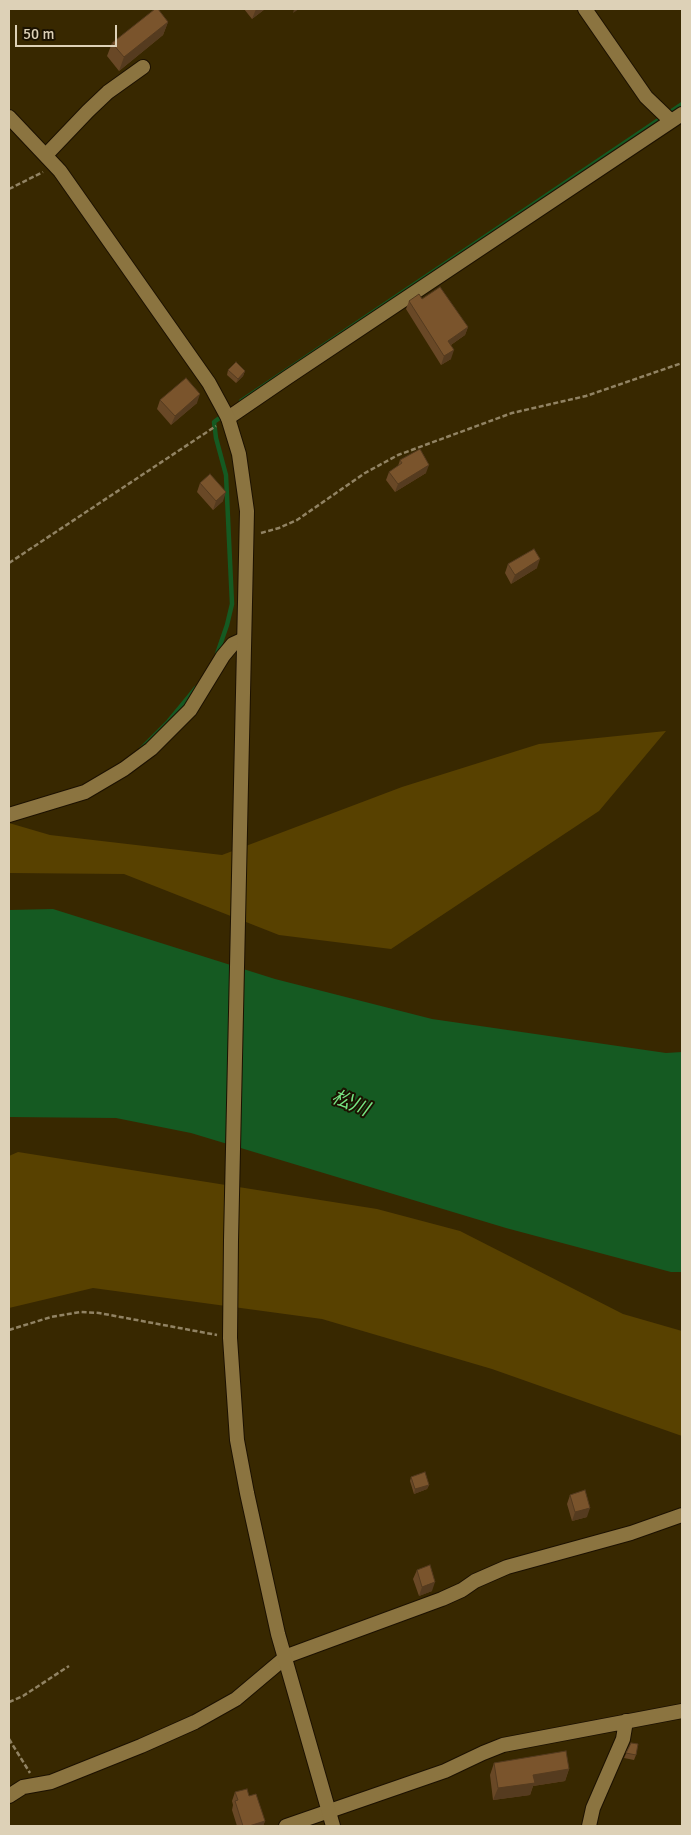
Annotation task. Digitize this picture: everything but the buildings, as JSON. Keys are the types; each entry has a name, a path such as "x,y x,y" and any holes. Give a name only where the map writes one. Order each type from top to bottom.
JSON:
{"street":[{"path":"585,9 646,97 660,112 677,118"},
{"path":"50,160 88,111 108,92 143,67"},
{"path":"9,118 60,171 209,383 228,418 239,454 247,511 230,1338 239,1449 267,1587 285,1658 333,1826"},
{"path":"228,418 677,118"},
{"path":"9,815 85,792 124,769 150,750 190,710 223,656 233,644 244,639"},
{"path":"9,1796 23,1787 50,1782 142,1746 195,1722 236,1699 285,1658 296,1653 442,1599 462,1590 475,1581 507,1567 639,1530 682,1515"},
{"path":"286,1826 464,1764 482,1753 503,1745 682,1711"},
{"path":"590,1826 593,1808 623,1738 626,1721"}],"path":[{"path":"9,189 50,160"},
{"path":"246,536 279,528 297,520 365,472 398,455 512,412 586,396 682,363"},
{"path":"9,563 228,418"},
{"path":"9,1330 51,1316 80,1312 99,1313 230,1338"},
{"path":"9,1702 23,1696 69,1666"},
{"path":"9,1739 36,1785"}],"shaded area":[{"path":"666,731 599,811 391,949 279,935 124,874 9,873 9,823 50,835 222,855 402,787 539,744"},
{"path":"18,1152 377,1209 460,1231 623,1314 682,1331 682,1436 492,1369 322,1319 93,1288 9,1308 9,1156"}],"water":[{"name":"松川","path":"53,909 275,979 432,1019 666,1053 682,1052 682,1272 671,1272 506,1228 191,1133 116,1118 9,1117 9,910"}],"waterway":[{"path":"241,401 682,104"},
{"path":"217,654 232,604 226,475 216,438 214,422 225,414"},
{"path":"141,749 168,722 196,688"}]}
